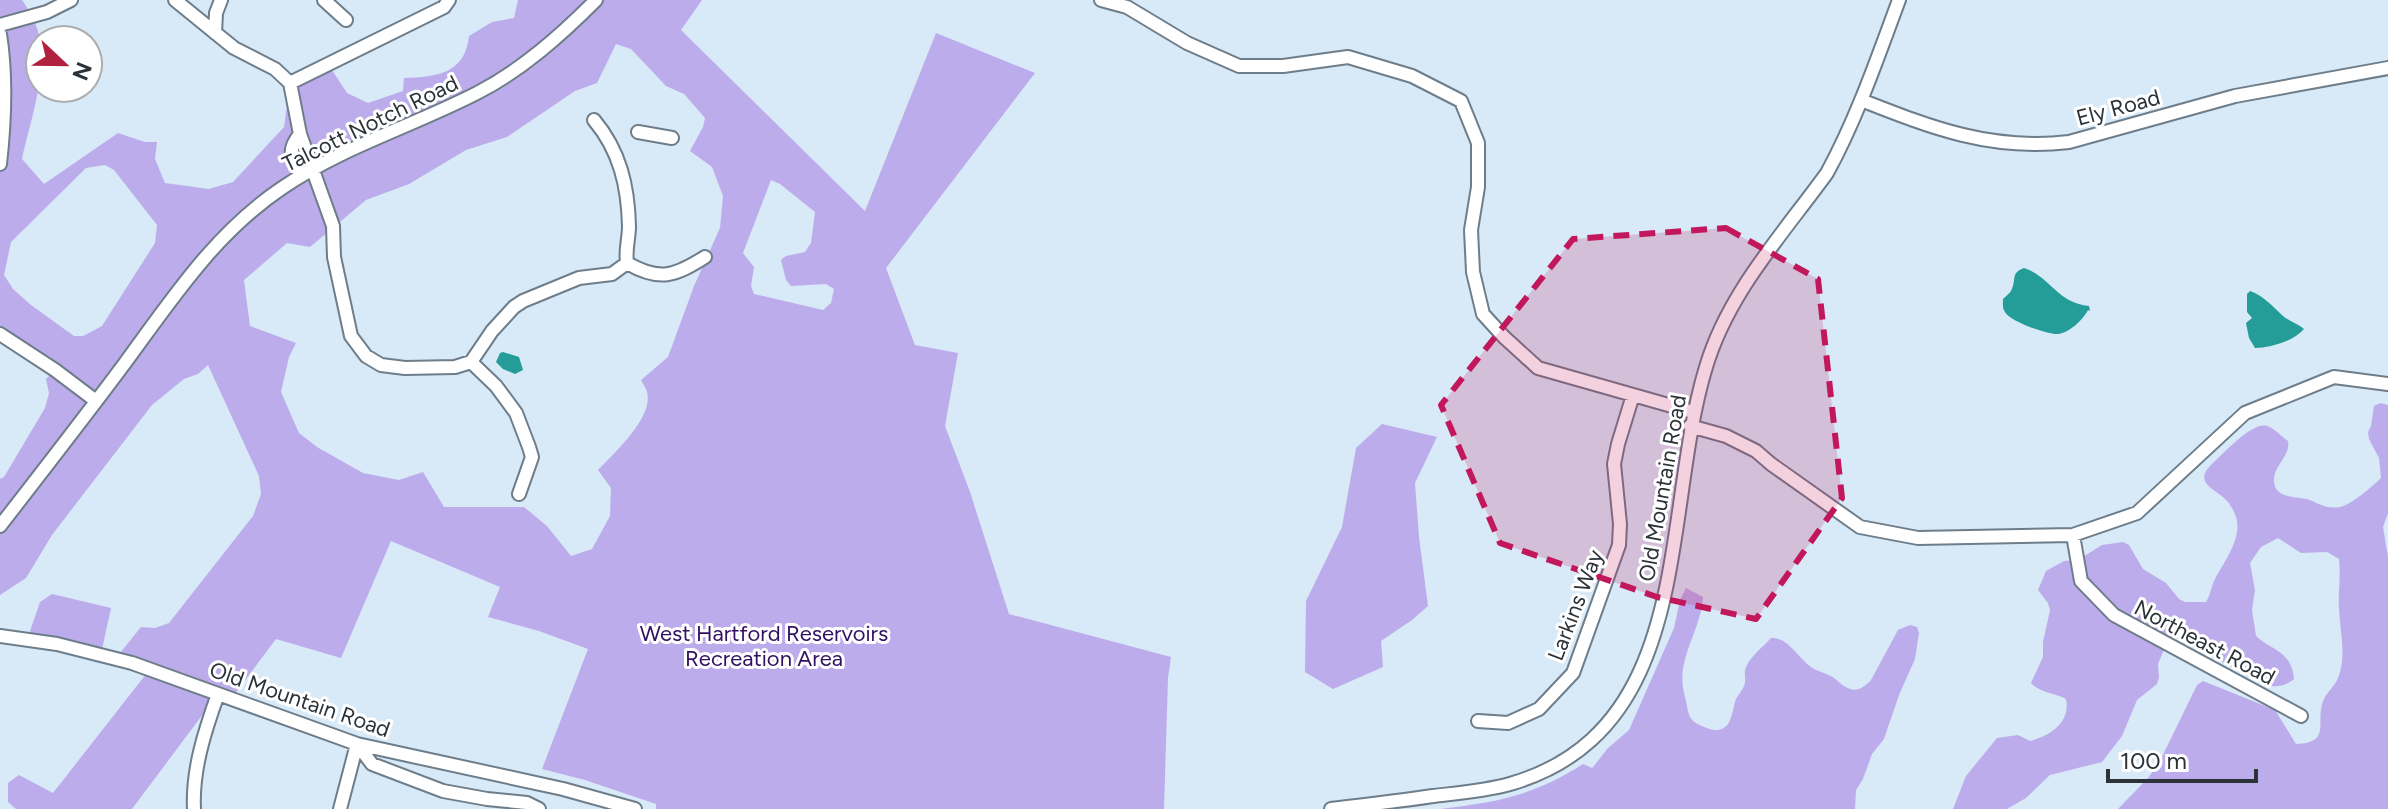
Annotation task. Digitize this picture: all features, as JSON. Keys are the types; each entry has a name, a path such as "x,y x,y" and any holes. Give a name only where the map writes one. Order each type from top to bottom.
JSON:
{"street":[{"path":"0,25 47,12 71,0"},
{"path":"175,0 234,48 275,69 290,83 306,172 333,226 334,257 351,336 366,356 381,365 455,367 471,362 499,324 523,301 579,278 612,274 627,263"},
{"path":"324,0 346,20"},
{"path":"290,83 444,7 449,0"},
{"name":"Talcott Notch Road","path":"0,526 178,289 232,228 306,172 480,92 535,56 568,29 596,0"},
{"path":"1101,0 1127,7 1187,43 1239,66 1283,66 1348,57 1412,76 1461,101 1478,143 1478,187 1471,230 1473,272 1483,314 1538,368 1693,412"},
{"name":"Old Mountain Road","path":"1331,809 1479,791 1540,773 1565,760 1601,732 1627,699 1653,640 1668,574 1690,426 1706,364 1728,314 1760,261 1827,173 1850,130 1899,0"},
{"path":"196,19 213,11 220,3"},
{"path":"215,33 214,21 220,3"},
{"path":"0,34 6,80 0,164"},
{"name":"Ely Road","path":"1861,100 1979,140 2046,145 2069,142 2235,96 2388,68"},
{"path":"594,120 611,143 625,178 629,229 625,252 627,263 641,271 666,276 683,271 705,257"},
{"path":"638,132 672,138"},
{"path":"0,334 96,401"},
{"path":"471,362 496,386 516,413 529,447 532,457 519,494"},
{"path":"1690,426 1726,436 1756,451 1860,527 1918,538 2073,535 2137,513 2245,413 2334,377 2388,384"},
{"name":"Larkins Way","path":"1478,721 1508,723 1539,709 1573,673 1619,545 1614,464 1633,395"},
{"name":"Northeast Road","path":"2073,535 2081,581 2114,615 2301,716"},
{"name":"Old Mountain Road","path":"0,636 101,654 357,744 563,789 635,809"},
{"path":"194,809 193,791 199,758 218,694"},
{"path":"340,809 357,744"},
{"path":"357,744 372,764 443,791 527,803 539,809"}],"highlighted area":[{"path":"1726,228 1818,279 1842,498 1756,619 1657,597 1500,543 1441,405 1573,239"}],"green space":[{"name":"West Hartford Reservoirs Recreation Area","path":"0,0 22,0 35,24 24,24 24,104 35,104 22,159 44,184 118,133 145,142 157,142 155,159 165,183 209,189 233,182 284,127 290,83 328,64 347,93 368,103 403,91 404,78 438,74 455,66 462,58 469,36 492,22 514,18 518,0 702,0 681,30 865,211 936,33 1035,73 886,268 915,345 958,353 945,426 1009,614 1171,657 1164,809 656,809 656,804 542,769 588,649 488,617 500,587 391,541 341,658 276,639 231,699 218,694 132,809 16,809 8,802 8,783 19,775 53,793 150,669 116,658 141,627 155,628 169,623 253,516 261,494 259,476 208,365 198,374 184,379 152,405 52,535 26,578 0,595 0,479 45,408 49,393 46,379 55,370 0,334","holes":["616,44 631,49 666,86 684,94 705,118 690,151 712,167 723,196 720,228 694,286 668,357 641,380 647,392 645,412 631,434 598,470 611,488 610,516 592,549 571,556 547,526 524,507 444,507 423,472 399,480 363,473 299,433 281,392 289,357 296,343 250,326 244,280 287,243 310,247 366,200 409,184 466,150 507,137 575,91 597,83","105,165 114,170 157,225 155,243 102,326 83,336 74,336 31,305 13,289 4,275 11,242 86,168","771,180 815,212 811,243 805,252 781,260 786,280 791,286 826,284 834,289 831,303 823,310 754,294 751,286 754,267 743,253"]},
{"path":"2380,403 2388,405 2388,513 2383,527 2388,557 2388,809 2118,809 2160,761 2197,685 2203,681 2275,710 2296,744 2315,740 2318,735 2321,707 2341,670 2339,559 2327,552 2301,553 2278,538 2261,547 2250,563 2255,590 2252,610 2256,636 2285,657 2294,679 2283,685 2270,686 2174,637 2168,640 2158,664 2157,684 2137,700 2122,736 2102,762 2050,775 2026,798 2007,809 1953,809 1966,776 1997,738 2018,735 2030,741 2037,739 2057,727 2065,715 2066,699 2031,683 2043,657 2050,610 2038,590 2046,571 2064,561 2078,560 2102,545 2123,542 2129,545 2143,569 2166,583 2179,599 2206,602 2234,544 2237,529 2231,506 2205,481 2210,466 2245,434 2267,426 2288,441 2287,451 2274,476 2278,491 2328,507 2345,506 2381,478 2379,458 2368,432 2374,406"},
{"path":"1382,424 1437,437 1415,483 1428,606 1381,641 1383,667 1333,689 1305,672 1306,601 1342,527 1356,448"},
{"path":"1686,588 1703,597 1685,658 1685,697 1693,721 1713,730 1722,729 1729,722 1744,685 1747,665 1771,638 1788,644 1814,669 1856,690 1871,680 1898,630 1910,625 1917,627 1915,659 1884,739 1872,754 1856,790 1855,809 1440,809 1514,796 1548,784 1583,764 1592,768 1607,749 1629,730 1674,628"},
{"path":"52,594 111,608 101,654 27,640 40,602"}],"shaded area":[{"path":"2024,268 2041,277 2069,300 2089,306 2090,311 2071,329 2058,334 2038,330 2008,316 2003,299 2011,291 2017,272"},
{"path":"2250,291 2304,329 2281,343 2255,348 2246,323 2252,318 2247,312 2247,294"},
{"path":"503,352 519,357 523,370 515,374 503,369 496,362"}]}
